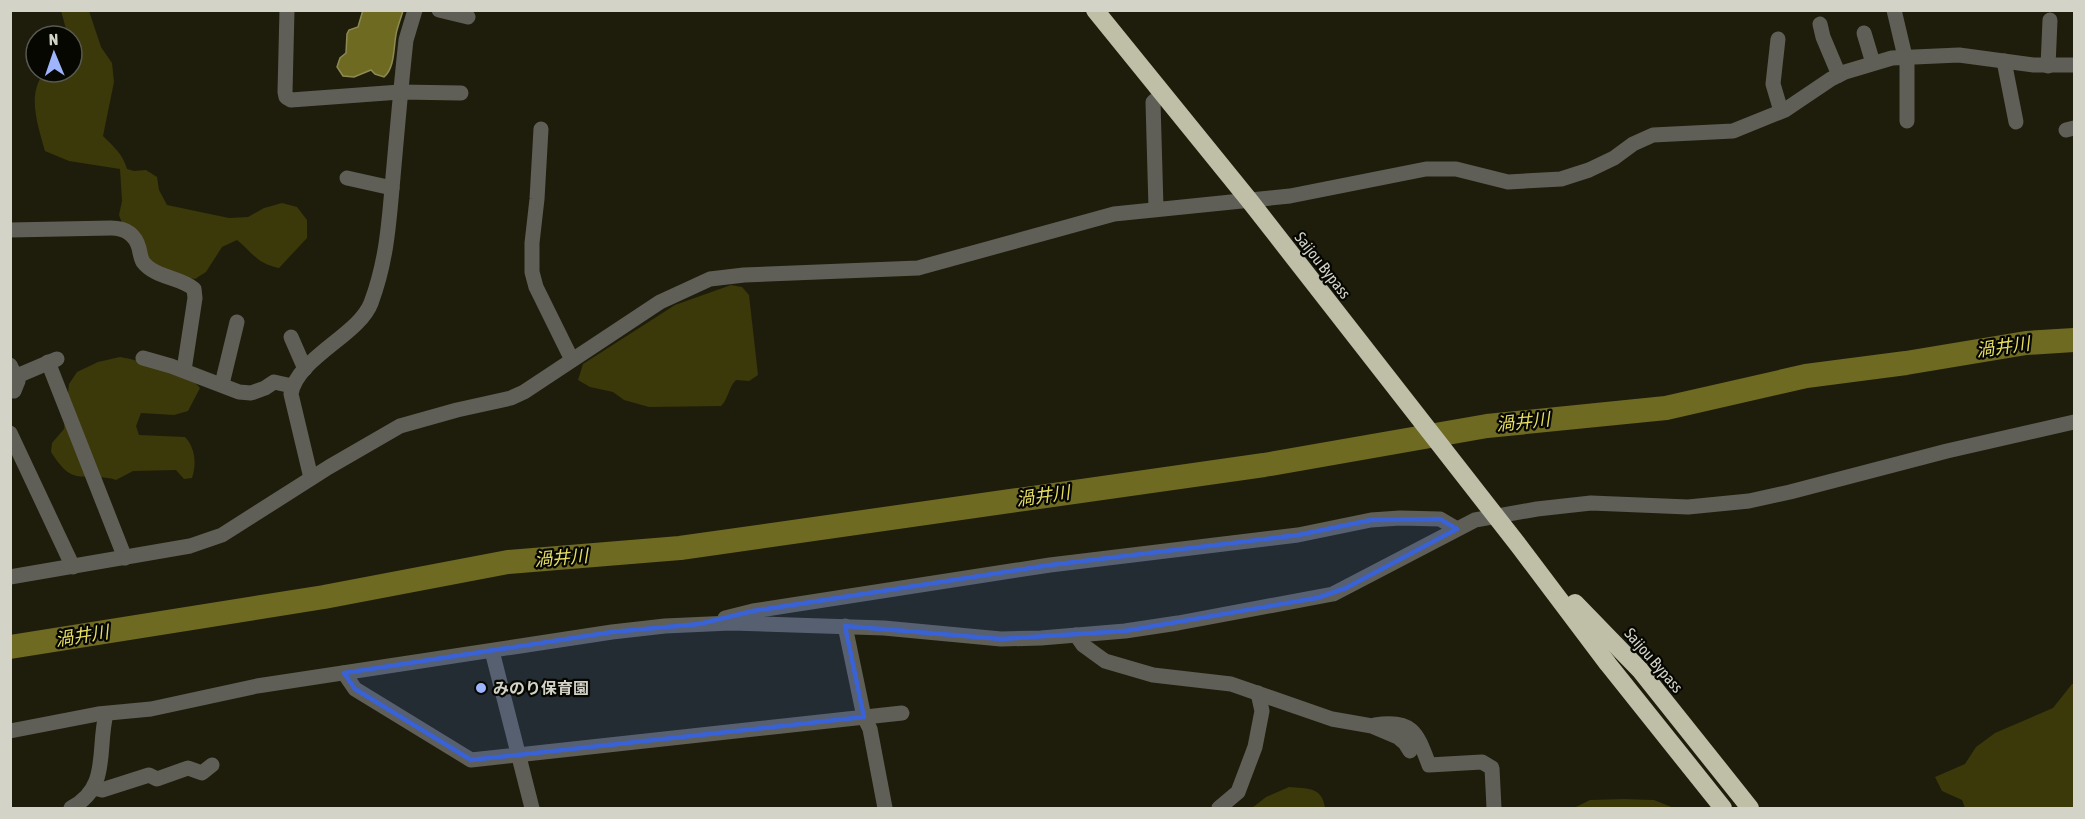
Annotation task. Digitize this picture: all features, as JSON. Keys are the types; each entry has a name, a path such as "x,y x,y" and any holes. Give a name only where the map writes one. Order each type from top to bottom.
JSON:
{"highway":[{"name":"Saijou Bypass","path":"1095,10 1249,200 1519,546 1608,664 1723,808"},
{"name":"Saijou Bypass","path":"1519,546 1640,670 1750,808"}],"street":[{"path":"287,10 286,97 291,100 400,92 461,93"},
{"path":"311,478 291,394 292,386 305,369 364,315 371,304 386,254 406,40 415,10"},
{"path":"439,10 468,17"},
{"path":"1894,10 1906,56 1907,121"},
{"path":"2048,66 2050,20"},
{"path":"1820,24 1839,75"},
{"path":"1864,33 1873,63"},
{"path":"1778,39 1773,84 1782,111"},
{"path":"10,577 207,542 400,426 511,398 524,392 666,298 710,279 744,275 918,268 1104,216 1156,208 1249,200 1347,186 1426,169 1456,169 1508,182 1561,179 1606,162 1633,144 1653,135 1733,131 1782,111 1839,75 1873,63 1906,56 1959,55 2048,66 2074,65"},
{"path":"2004,61 2016,123"},
{"path":"1156,208 1153,102 1164,93"},
{"path":"541,129 532,243 532,272 536,286 572,360"},
{"path":"347,178 392,188"},
{"path":"10,230 118,228 132,234 144,262 151,269 184,282 194,289 195,298 184,370"},
{"path":"222,384 237,322"},
{"path":"291,337 305,369"},
{"path":"143,358 184,370 239,392 251,393 274,382 292,386"},
{"path":"14,377 53,360 125,558"},
{"path":"10,730 151,709 257,686 612,632 699,624 884,627 1001,639 1125,631 1333,594 1475,520 1591,503 1688,507 1749,501 1947,451 2074,422"},
{"path":"10,433 73,567"},
{"path":"699,624 764,609 1050,565 1298,535 1371,520 1440,519 1457,529"},
{"path":"845,626 864,717 870,729 885,808"},
{"path":"1076,635 1090,652 1122,667 1153,675 1231,684 1332,719 1372,726 1398,737 1410,751"},
{"path":"492,651 532,808"},
{"path":"344,674 356,689 471,760 902,713"},
{"path":"1220,808 1238,792 1255,747 1262,711 1258,693"},
{"path":"81,806 94,788 102,760 106,714"},
{"path":"1372,726 1386,723 1400,724 1412,730 1419,738 1429,765 1482,762 1492,768 1494,808"},
{"path":"94,788 102,790 148,775 157,779 188,768 202,773 212,765"}],"highlighted area":[{"path":"1440,519 1457,529 1346,588 1317,598 1125,631 1001,639 845,626 864,717 471,760 355,689 344,673 612,632 699,624 753,611 1050,565 1298,535 1371,520"}],"shaded area":[{"path":"363,10 403,11 391,67 384,77 371,70 354,77 343,76 337,67 340,58 346,53 347,34 349,30 358,27"},
{"path":"61,11 89,11 101,47 112,63 114,82 103,136 120,155 127,169 146,170 157,177 159,190 167,205 229,218 248,217 264,208 282,203 297,207 307,220 307,238 279,268 260,261 237,240 222,247 206,272 195,279 179,276 148,262 119,215 122,201 120,169 69,161 45,151 35,110 38,84 84,84 84,24 65,24"},
{"path":"731,285 742,287 749,295 758,375 749,381 736,380 721,406 649,407 624,400 613,392 590,387 578,380 583,364 675,305"},
{"path":"120,357 175,372 194,382 200,388 188,411 174,415 141,413 136,426 139,435 185,437 194,456 192,478 184,479 176,470 133,471 116,480 76,476 64,469 51,452 52,443 64,429 69,384 77,372 98,362"},
{"path":"2074,684 2074,808 1965,808 1962,800 1942,791 1935,777 1965,764 1976,747 1995,733 2053,708"},
{"path":"1289,787 1317,792 1325,808 1252,808 1266,797"},
{"path":"1590,800 1654,800 1674,808 1574,808"}],"waterway":[{"name":"渦井川","path":"10,647 324,597 508,562 680,548 1264,465 1487,426 1666,408 1806,376 1906,363 2026,343 2074,340"}],"place":[{"name":"みのり保育園","path":"481,688"}]}
